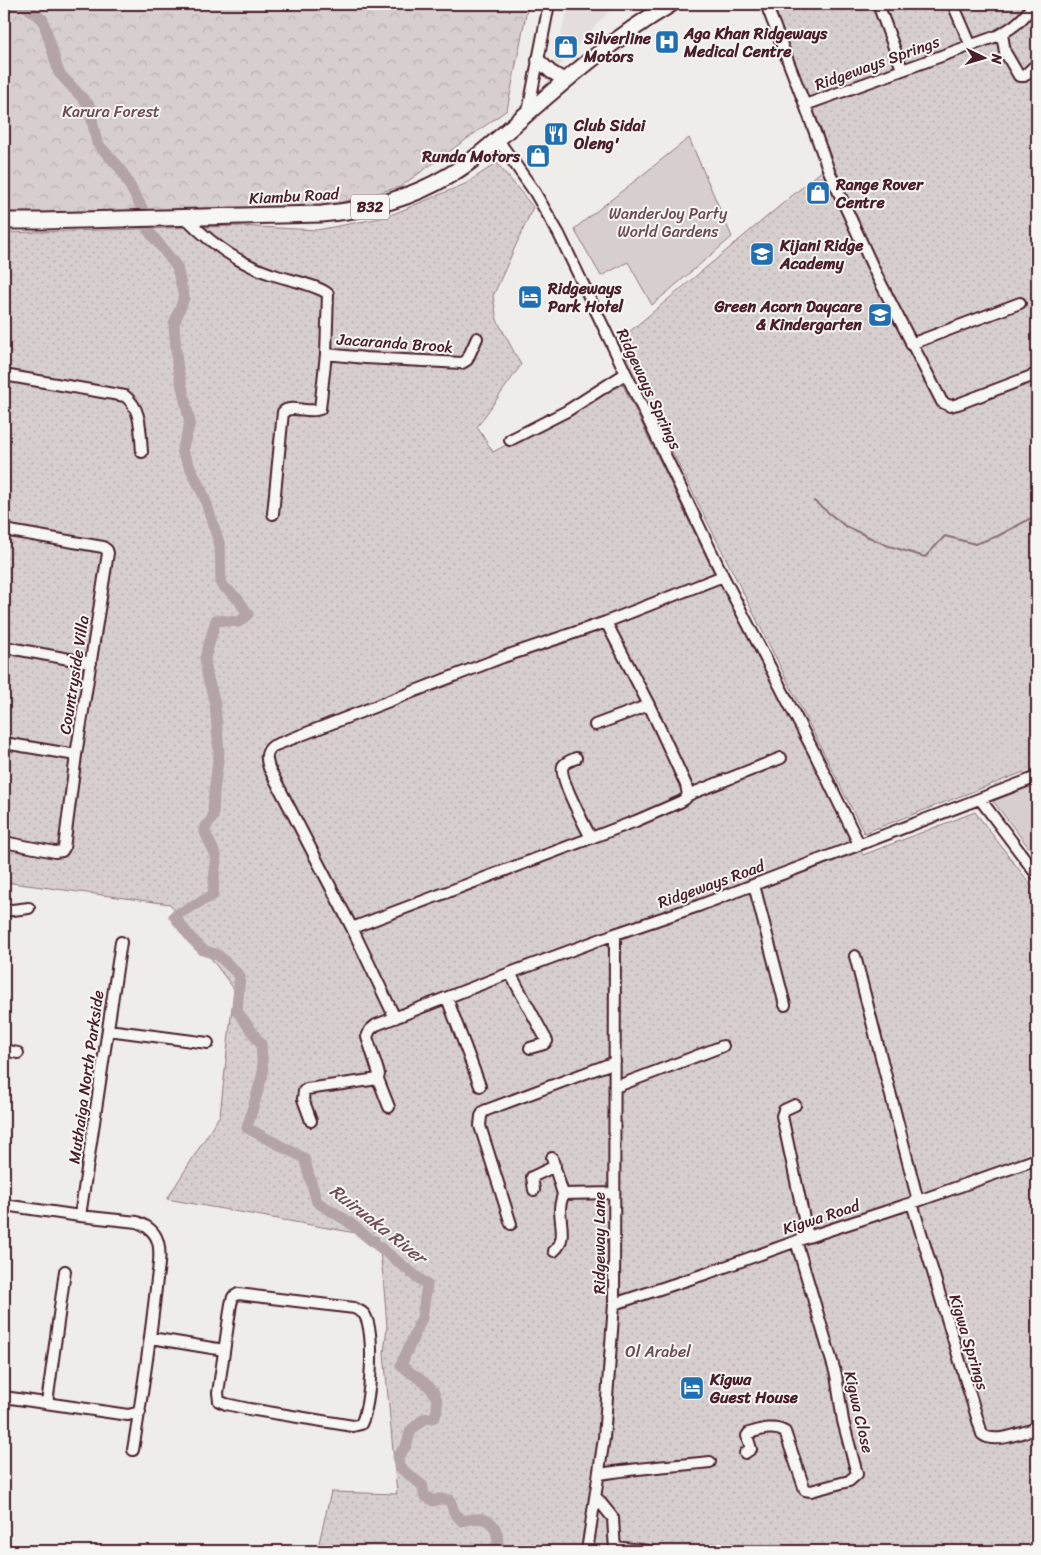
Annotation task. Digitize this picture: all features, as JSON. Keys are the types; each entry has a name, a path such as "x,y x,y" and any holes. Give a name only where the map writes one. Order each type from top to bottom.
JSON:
{"highway":[{"name":"Kiambu Road","path":"4,220 41,221 322,214 375,206 401,198 448,177 498,140 565,80 619,37 671,4"}],"main road":[{"path":"538,60 550,72 565,80"}],"street":[{"path":"528,112 549,4"},
{"name":"Ridgeways Springs","path":"766,4 829,171 876,274 938,398 945,405 950,406 1037,374"},
{"path":"878,4 902,70"},
{"path":"953,4 971,46"},
{"name":"Ridgeways Springs","path":"805,105 1002,34 1024,17 1032,4"},
{"path":"1002,34 1005,52 1019,76 1024,76 1037,64"},
{"name":"Ridgeways Springs","path":"498,140 534,191 554,226 723,576 859,844"},
{"name":"Jacaranda Brook","path":"186,217 218,248 268,273 328,294 326,354 320,409 315,411 288,409 283,412 272,514"},
{"path":"911,344 1020,303"},
{"name":"Jacaranda Brook","path":"326,354 462,363 468,360 477,338"},
{"path":"510,440 567,411 626,374"},
{"path":"4,375 125,396 133,402 137,410 142,452"},
{"name":"Countryside Villa","path":"4,530 103,547 107,550 108,556 76,755 65,845 62,851 55,852 4,842"},
{"path":"395,1018 352,928 269,768 266,756 270,748 503,657 606,622 723,576"},
{"path":"606,622 649,705 686,785 688,794"},
{"path":"4,647 92,663"},
{"path":"595,725 649,705"},
{"path":"4,743 76,755"},
{"path":"576,758 563,766 562,772 565,783 591,838"},
{"path":"352,928 636,821 680,802 688,794 781,758"},
{"name":"Ridgeways Road","path":"378,1079 379,1074 367,1037 370,1030 376,1025 510,973 754,885 1037,777"},
{"path":"980,799 1037,875"},
{"path":"754,885 785,1005"},
{"path":"4,911 29,908"},
{"name":"Ridgeway Lane","path":"588,1551 600,1474 609,1386 614,1304 616,934"},
{"name":"Muthaiga North Parkside","path":"80,1216 121,942"},
{"path":"855,956 915,1202"},
{"path":"510,973 547,1041 544,1044 530,1048"},
{"path":"447,998 480,1086"},
{"path":"108,1030 208,1043"},
{"path":"614,1087 723,1046"},
{"path":"4,1050 18,1053"},
{"path":"511,1224 480,1126 481,1116 484,1111 615,1062"},
{"path":"311,1121 303,1099 304,1091 307,1088 378,1079 389,1107"},
{"path":"795,1105 784,1110 782,1116 808,1237"},
{"name":"Kigwa Road","path":"614,1304 1037,1159"},
{"path":"534,1190 532,1177 553,1162 563,1194 560,1207 562,1239 558,1248 554,1251"},
{"path":"563,1194 614,1193"},
{"name":"Kigwa Springs","path":"915,1202 982,1434 987,1438 999,1439 1037,1428"},
{"path":"4,1204 80,1216 137,1222 146,1225 154,1234 159,1248 151,1338 133,1450"},
{"name":"Kigwa Close","path":"745,1453 751,1449 749,1433 766,1428 782,1430 785,1432 805,1490 810,1491 849,1481 857,1474 843,1421 836,1375 796,1241"},
{"path":"47,1403 65,1271"},
{"path":"238,1294 354,1308 362,1312 367,1320 370,1346 370,1389 361,1424 353,1426 226,1404 219,1401 218,1393 224,1350 231,1304 233,1297 238,1294"},
{"path":"151,1338 224,1350"},
{"path":"4,1397 128,1415 140,1412"},
{"path":"600,1474 710,1462"},
{"path":"596,1497 613,1518 615,1549 649,1551"}],"shaded area":[{"name":"Silverline Motors","path":"572,4 608,4 610,10 550,76 565,19"}],"green space":[{"name":"Karura Forest","path":"4,4 528,4 507,110 400,187 297,214 4,219"},
{"path":"774,4 1037,4 1037,767 864,833 617,342 824,169"},
{"name":"WanderJoy Party World Gardens","path":"689,138 732,237 652,305 628,262 601,276 574,229"},
{"name":"Ol Arabel","path":"497,163 533,207 493,296 497,320 521,365 477,427 493,452 622,383 714,573 863,855 975,812 1037,893 1037,1551 317,1551 331,1492 397,1494 384,1353 387,1326 378,1237 167,1199 220,1115 234,989 170,904 4,882 4,233 238,226 317,230 386,217 465,184"},
{"path":"1037,784 1037,858 993,801"}],"waterway":[{"name":"Ruiruaka River","path":"4,10 8,4 23,4 43,20 59,73 89,105 97,143 120,168 142,208"},
{"name":"Ruiruaka River","path":"148,230 177,267 184,298 174,324 177,364 190,423 182,451 204,496 220,546 221,584 238,599 248,614 239,622 216,620 205,658 207,675 215,703 219,753 213,817 204,830 216,856 213,895 174,916 203,950 218,955 240,976 237,1011 261,1044 263,1073 247,1128 304,1158 317,1202 346,1220 427,1285 422,1318 401,1365 428,1386 433,1392 437,1407 435,1417 424,1419 411,1430 406,1446 398,1457 399,1467 423,1486 424,1495 433,1501 439,1499 450,1500 454,1512 462,1521 483,1519 493,1524 496,1529 498,1545 491,1551"},
{"path":"814,501 845,526 886,545 925,557 945,536 975,544 998,536 1037,515"}],"place":[{"name":"Aga Khan Ridgeways Medical Centre","path":"667,42"},
{"name":"Silverline Motors","path":"566,47"},
{"name":"Club Sidai Oleng'","path":"556,134"},
{"name":"Runda Motors","path":"538,156"},
{"name":"Range Rover Centre","path":"818,193"},
{"name":"Kijani Ridge Academy","path":"762,254"},
{"name":"Ridgeways Park Hotel","path":"530,297"},
{"name":"Green Acorn Daycare & Kindergarten","path":"880,315"},
{"name":"Kigwa Guest House","path":"692,1388"}]}
